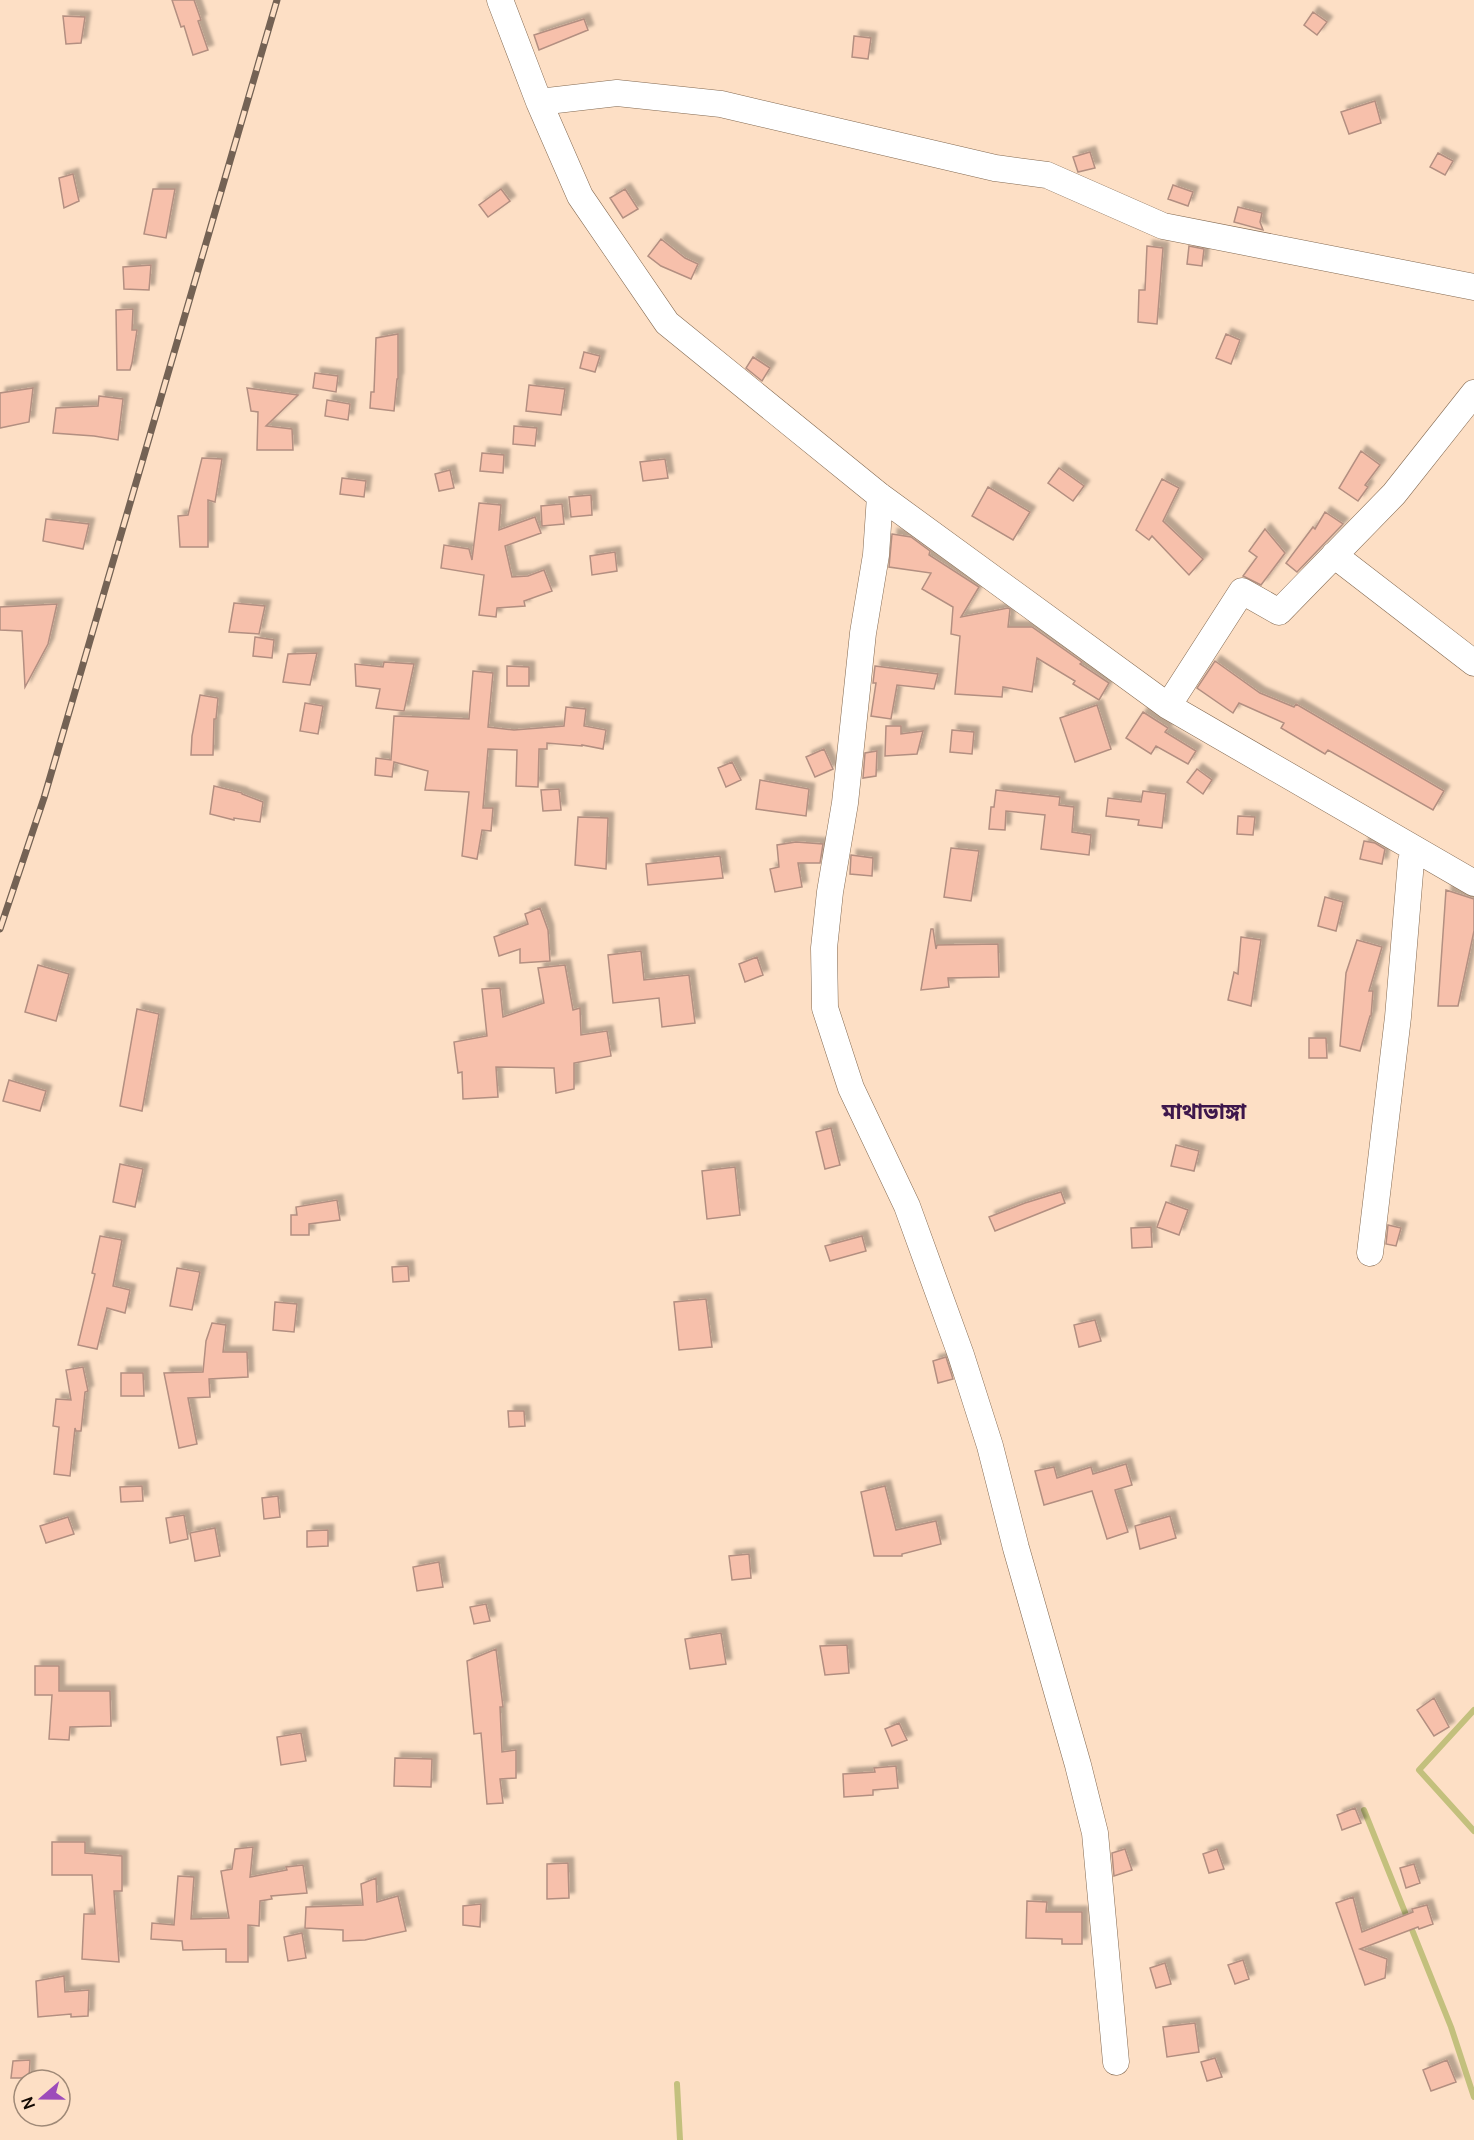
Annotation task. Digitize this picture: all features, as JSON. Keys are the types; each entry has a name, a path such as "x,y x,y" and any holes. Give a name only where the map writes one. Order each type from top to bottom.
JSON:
{"street":[{"path":"500,0 539,102 580,196 667,323 880,496 1168,706 1474,883"},
{"path":"539,102 617,93 721,104 995,168 1047,175 1163,226 1474,287"},
{"path":"1168,706 1242,591 1279,612 1394,494 1474,393"},
{"path":"880,496 876,555 862,633 845,803 830,892 824,948 825,1008 851,1088 907,1206 961,1355 990,1446 1095,1833 1116,2062"},
{"path":"1334,555 1474,663"},
{"path":"1370,1253 1398,1017 1411,861"}],"building":[{"path":"172,0 194,0 201,20 198,21 208,50 193,55 184,26 181,27"},
{"path":"1313,12 1327,22 1317,35 1304,25"},
{"path":"63,16 85,17 81,43 66,44"},
{"path":"584,19 588,30 539,50 534,35"},
{"path":"854,36 871,38 868,59 852,57"},
{"path":"1375,101 1381,123 1349,134 1341,112"},
{"path":"1090,152 1095,168 1078,172 1073,157"},
{"path":"1438,153 1453,161 1445,175 1430,167"},
{"path":"73,174 79,201 64,208 59,178"},
{"path":"1173,185 1193,192 1188,206 1168,199"},
{"path":"153,189 175,189 166,238 144,234"},
{"path":"501,189 510,201 488,217 479,205"},
{"path":"625,189 638,209 623,218 610,198"},
{"path":"1238,207 1262,213 1260,222 1263,230 1234,222"},
{"path":"661,239 685,258 698,264 691,279 661,266 648,256"},
{"path":"1147,246 1163,248 1157,324 1138,322 1139,290 1145,290"},
{"path":"1189,246 1204,249 1202,266 1187,264"},
{"path":"151,265 149,290 124,289 123,267"},
{"path":"133,309 132,330 137,330 132,363 130,370 117,370 116,310"},
{"path":"398,334 398,379 394,411 370,408 371,392 374,392 376,338"},
{"path":"1226,334 1240,340 1231,364 1216,358"},
{"path":"584,352 600,356 595,372 580,368"},
{"path":"753,357 770,368 762,381 746,368"},
{"path":"315,373 338,376 336,392 313,388"},
{"path":"529,385 565,389 561,415 526,411"},
{"path":"33,388 29,422 0,428 0,393"},
{"path":"247,388 298,395 266,426 292,429 293,450 257,450 258,412 251,411"},
{"path":"99,396 123,399 118,440 53,433 56,408 98,406"},
{"path":"327,400 350,404 348,420 325,416"},
{"path":"514,426 537,428 535,446 513,444"},
{"path":"1361,451 1380,465 1365,485 1368,487 1358,501 1339,488"},
{"path":"482,453 504,455 503,473 480,471"},
{"path":"202,458 222,459 215,502 208,500 208,547 180,547 178,516 188,515"},
{"path":"665,459 668,478 643,481 640,462"},
{"path":"1059,468 1084,486 1073,501 1048,483"},
{"path":"450,470 454,488 439,491 435,474"},
{"path":"342,478 366,481 364,497 340,494"},
{"path":"1162,479 1179,488 1163,521 1203,559 1189,575 1152,536 1149,540 1136,530"},
{"path":"988,487 1030,512 1013,540 972,516"},
{"path":"591,495 592,515 571,517 569,497"},
{"path":"479,503 501,505 499,530 535,517 541,533 505,546 512,577 528,576 544,570 552,591 524,601 525,606 497,608 496,617 479,615 484,575 441,568 444,545 469,549 472,560"},
{"path":"562,504 564,524 542,526 541,506"},
{"path":"1325,512 1343,524 1297,572 1286,563 1313,527 1315,529"},
{"path":"46,519 89,524 83,549 43,541"},
{"path":"1265,529 1285,553 1261,585 1243,576 1257,557 1249,551"},
{"path":"892,534 911,537 930,551 929,555 979,587 961,617 1010,609 1008,627 1032,627 1109,683 1099,700 1073,684 1075,681 1037,658 1032,692 1003,687 1002,697 955,694 960,636 951,634 953,607 922,589 931,573 889,567"},
{"path":"615,552 617,571 592,575 590,556"},
{"path":"234,603 265,606 259,634 229,632"},
{"path":"57,604 48,644 25,687 22,631 0,630 0,607"},
{"path":"255,637 274,640 272,658 253,656"},
{"path":"317,653 310,685 283,682 288,654"},
{"path":"1215,661 1260,693 1294,707 1296,704 1444,791 1433,810 1328,750 1325,754 1281,728 1284,723 1239,703 1233,713 1197,688"},
{"path":"384,662 414,664 404,711 376,708 380,689 356,686 355,664 383,667"},
{"path":"507,666 529,667 529,686 507,686"},
{"path":"875,666 938,674 934,689 897,685 891,719 871,716 876,683 873,683"},
{"path":"473,671 493,673 488,727 514,730 564,726 566,707 586,709 584,726 606,730 603,749 547,743 547,749 539,749 538,787 516,786 517,750 488,749 483,808 493,808 491,831 482,830 477,859 462,856 469,792 425,790 428,771 394,762 392,777 375,775 376,758 391,760 394,716 469,719"},
{"path":"200,695 218,698 216,719 214,719 213,755 191,755 192,736"},
{"path":"305,703 323,706 318,734 300,731"},
{"path":"1097,705 1111,749 1075,762 1060,718"},
{"path":"1143,712 1168,728 1165,732 1196,751 1188,764 1156,746 1151,754 1126,738"},
{"path":"886,726 901,726 901,734 923,731 917,754 885,756"},
{"path":"952,730 974,732 972,754 950,752"},
{"path":"824,749 833,769 815,777 806,757"},
{"path":"877,751 876,776 863,778 865,753"},
{"path":"732,762 741,780 726,787 718,768"},
{"path":"1197,769 1212,780 1203,794 1187,782"},
{"path":"760,780 809,789 806,816 756,809"},
{"path":"214,786 242,793 263,802 260,822 234,818 234,820 210,814"},
{"path":"559,789 561,810 543,811 541,790"},
{"path":"996,790 1060,797 1059,805 1074,807 1072,832 1091,835 1089,855 1041,849 1045,815 1006,811 1005,830 989,829 991,807 994,807"},
{"path":"1143,791 1166,794 1162,828 1138,825 1139,820 1106,816 1108,798 1141,802"},
{"path":"1238,816 1255,817 1253,835 1237,834"},
{"path":"578,817 608,818 606,869 575,865"},
{"path":"1364,841 1375,843 1385,849 1382,864 1360,859"},
{"path":"796,842 823,844 820,863 798,863 802,887 775,892 770,869 779,867 777,845"},
{"path":"951,848 979,851 971,901 944,897"},
{"path":"851,855 873,858 872,876 850,874"},
{"path":"720,856 723,878 648,885 646,864"},
{"path":"1446,890 1474,899 1474,931 1458,1006 1438,1006"},
{"path":"1325,897 1343,902 1336,931 1318,926"},
{"path":"540,908 548,930 550,961 520,963 520,949 499,956 494,937 528,924 525,914"},
{"path":"931,929 933,929 936,949 937,945 998,944 999,977 948,978 949,987 921,990"},
{"path":"1241,937 1261,940 1251,1006 1228,1000 1234,972 1238,974"},
{"path":"1357,940 1382,947 1369,991 1373,991 1371,1016 1360,1051 1340,1046 1346,973"},
{"path":"641,951 644,980 689,975 695,1023 662,1027 659,998 613,1003 608,955"},
{"path":"757,957 763,975 745,982 739,964"},
{"path":"38,965 69,974 56,1021 25,1012"},
{"path":"565,965 573,1010 580,1008 581,1035 607,1031 611,1056 574,1063 574,1089 556,1093 554,1068 496,1067 498,1097 463,1099 462,1072 458,1073 454,1042 487,1036 482,989 500,988 503,1017 544,1003 538,968"},
{"path":"137,1009 159,1014 142,1111 120,1106"},
{"path":"1309,1038 1326,1038 1327,1058 1309,1058"},
{"path":"9,1080 46,1091 40,1111 3,1101"},
{"path":"831,1128 840,1165 825,1169 816,1132"},
{"path":"1176,1145 1199,1151 1194,1171 1171,1166"},
{"path":"120,1164 143,1169 135,1207 113,1202"},
{"path":"735,1167 740,1215 707,1219 702,1171"},
{"path":"1061,1192 1065,1203 995,1231 989,1217"},
{"path":"337,1200 340,1220 309,1224 309,1235 291,1235 291,1215 297,1215 296,1207"},
{"path":"1166,1202 1188,1210 1179,1235 1157,1227"},
{"path":"1388,1225 1401,1228 1396,1246 1386,1244"},
{"path":"1151,1227 1152,1247 1132,1248 1131,1228"},
{"path":"100,1236 122,1240 113,1286 130,1290 125,1313 107,1308 97,1349 78,1345 95,1274 92,1273"},
{"path":"862,1236 866,1251 830,1261 825,1246"},
{"path":"408,1266 409,1281 393,1282 392,1267"},
{"path":"177,1268 200,1272 192,1310 170,1306"},
{"path":"706,1299 712,1347 679,1350 674,1302"},
{"path":"275,1302 297,1304 294,1332 273,1330"},
{"path":"1095,1320 1101,1341 1079,1347 1074,1325"},
{"path":"212,1323 226,1325 223,1352 247,1352 248,1377 209,1379 210,1397 188,1398 197,1444 179,1448 164,1373 203,1372 206,1341"},
{"path":"946,1357 953,1379 938,1383 933,1361"},
{"path":"83,1367 88,1391 85,1392 81,1431 76,1431 75,1428 70,1476 54,1474 59,1427 53,1426 56,1399 71,1400 66,1370"},
{"path":"121,1373 143,1373 144,1396 121,1396"},
{"path":"508,1411 524,1411 525,1426 509,1427"},
{"path":"1126,1464 1132,1485 1115,1490 1128,1532 1107,1539 1092,1491 1044,1505 1035,1471 1054,1467 1057,1478 1091,1467 1093,1474"},
{"path":"142,1486 143,1501 121,1502 120,1487"},
{"path":"885,1486 896,1530 936,1521 941,1544 902,1554 902,1556 874,1556 861,1492"},
{"path":"278,1496 280,1517 264,1519 262,1498"},
{"path":"184,1515 188,1539 170,1543 166,1518"},
{"path":"1170,1516 1176,1538 1140,1549 1135,1526"},
{"path":"68,1517 74,1534 46,1543 40,1526"},
{"path":"215,1528 220,1556 195,1561 190,1533"},
{"path":"328,1530 328,1546 307,1547 307,1531"},
{"path":"749,1554 751,1578 732,1580 729,1556"},
{"path":"439,1562 443,1587 417,1591 413,1567"},
{"path":"486,1604 490,1621 474,1624 470,1607"},
{"path":"721,1633 726,1664 690,1669 685,1639"},
{"path":"847,1645 849,1673 825,1675 820,1646"},
{"path":"496,1649 503,1707 500,1707 502,1752 516,1750 516,1778 500,1779 503,1803 487,1804 481,1733 474,1734 467,1661"},
{"path":"35,1666 59,1666 59,1691 110,1691 111,1726 70,1727 69,1740 49,1739 52,1695 35,1695"},
{"path":"1434,1698 1449,1727 1434,1736 1417,1710"},
{"path":"899,1723 907,1740 892,1746 885,1729"},
{"path":"301,1733 306,1761 281,1765 277,1737"},
{"path":"395,1758 432,1759 431,1787 394,1786"},
{"path":"896,1766 898,1788 873,1790 873,1795 844,1797 843,1774 875,1772 874,1768"},
{"path":"1355,1808 1361,1823 1342,1830 1337,1815"},
{"path":"52,1842 85,1842 85,1853 122,1856 122,1891 114,1891 119,1962 82,1959 84,1914 95,1914 92,1875 52,1875"},
{"path":"253,1847 250,1877 287,1870 286,1867 303,1865 307,1893 271,1896 272,1899 260,1901 259,1926 248,1925 248,1962 226,1962 226,1949 183,1950 182,1941 151,1939 152,1923 174,1925 178,1876 194,1877 191,1919 229,1918 221,1871 232,1869 235,1849"},
{"path":"1125,1849 1132,1870 1114,1876 1112,1853"},
{"path":"1217,1849 1224,1869 1209,1873 1203,1854"},
{"path":"568,1863 569,1898 547,1899 547,1864"},
{"path":"1414,1864 1420,1883 1406,1888 1400,1868"},
{"path":"376,1878 377,1902 398,1896 406,1931 365,1940 343,1941 343,1930 305,1928 306,1907 363,1905 361,1884"},
{"path":"1353,1897 1362,1932 1413,1912 1412,1909 1427,1905 1433,1924 1419,1929 1418,1927 1360,1949 1387,1959 1385,1978 1365,1985 1336,1903"},
{"path":"1027,1901 1047,1902 1046,1912 1082,1912 1082,1944 1062,1944 1062,1939 1026,1938"},
{"path":"481,1904 480,1927 463,1925 463,1906"},
{"path":"302,1933 306,1958 288,1961 284,1937"},
{"path":"1243,1960 1249,1979 1235,1984 1228,1965"},
{"path":"1165,1963 1171,1984 1156,1988 1150,1968"},
{"path":"64,1976 65,1992 89,1990 88,2016 71,2017 71,2014 38,2017 36,1981"},
{"path":"1195,2023 1199,2052 1167,2057 1163,2027"},
{"path":"1215,2058 1222,2077 1207,2081 1201,2062"},
{"path":"30,2060 30,2068 12,2068 13,2061"},
{"path":"1447,2060 1456,2082 1431,2091 1423,2070"}],"waterway":[{"path":"1474,1710 1419,1770 1474,1831"},
{"path":"1364,1810 1451,2027 1474,2097"},
{"path":"677,2084 680,2140"}],"railway":[{"path":"0,929 44,798 277,0"}],"district":[{"name":"মাথাভাঙ্গা","path":"1204,1111"}]}
